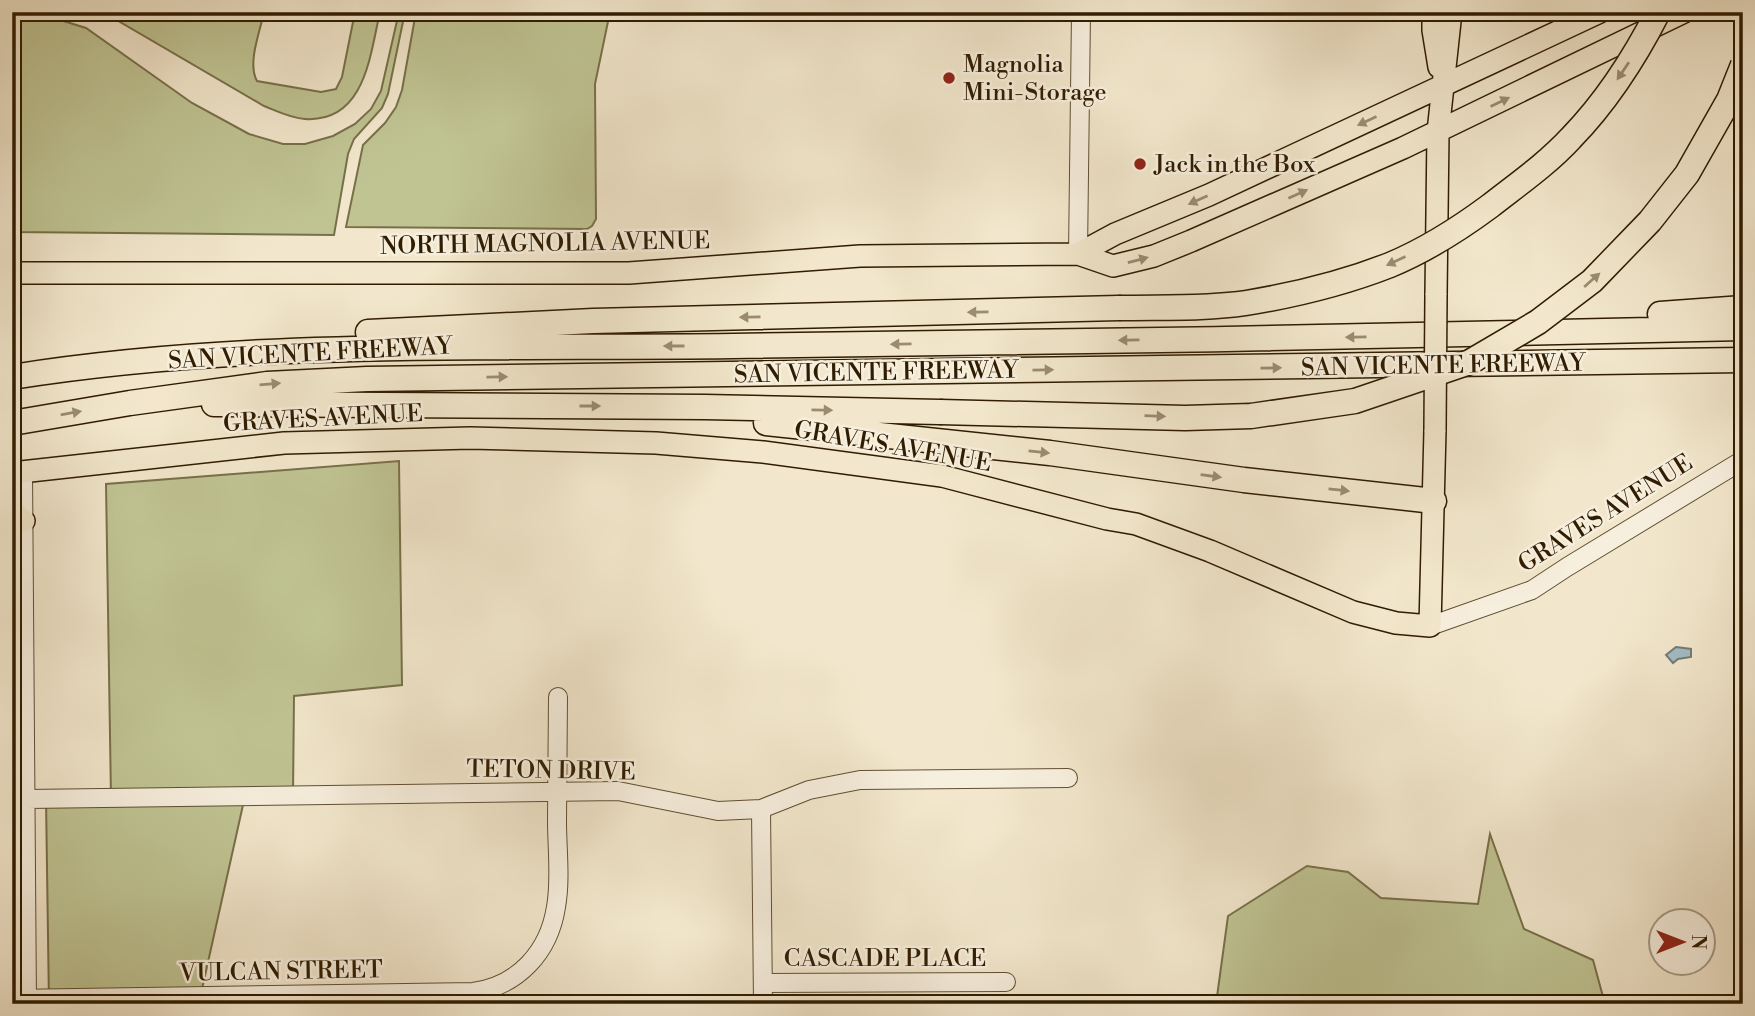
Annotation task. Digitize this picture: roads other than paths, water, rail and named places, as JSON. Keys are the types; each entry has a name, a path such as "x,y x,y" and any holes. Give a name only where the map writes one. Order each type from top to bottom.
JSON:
{"highway":[{"path":"127,362 371,331 593,321 1244,303 1294,294 1391,264 1458,230 1532,175 1571,139 1599,106 1624,71 1658,12"},
{"path":"130,403 705,407 1185,418 1251,416 1356,401 1470,362 1538,322 1592,281 1650,221 1687,174 1729,100 1743,65"},
{"path":"1387,336 1587,318 1743,308"},
{"name":"SAN VICENTE FREEWAY","path":"12,377 127,362 316,348 731,346 1743,328"},
{"name":"SAN VICENTE FREEWAY","path":"12,423 267,384 367,379 1743,360"},
{"path":"705,407 740,420 1036,452 1244,480 1434,501"}],"main road":[{"path":"1433,12 1433,30 1443,87"},
{"path":"1430,626 1438,132 1451,12"},
{"name":"NORTH MAGNOLIA AVENUE","path":"1077,254 1115,234 1209,195 1600,12"},
{"name":"NORTH MAGNOLIA AVENUE","path":"12,272 629,272 860,256 1077,254 1113,266 1154,256 1438,132 1684,12"},
{"name":"GRAVES AVENUE","path":"18,472 284,443 470,438 656,443 763,452 942,476 1107,519 1136,524 1210,551 1353,612 1396,623 1430,626"}],"street":[{"path":"1077,254 1081,12"},
{"name":"GRAVES AVENUE","path":"1430,626 1532,590 1743,460"},
{"path":"18,472 27,799 22,1001"},
{"name":"VULCAN STREET","path":"22,1001 473,992 511,981 521,974 537,955 549,933 557,905 558,697"},
{"name":"TETON DRIVE","path":"27,799 618,791 718,811 761,809 809,790 860,780 1068,778"},
{"path":"761,809 763,1004"},
{"name":"CASCADE PLACE","path":"763,983 1006,982"}],"water":[{"path":"1676,647 1691,649 1691,657 1678,659 1673,663 1666,655"}],"place":[{"name":"Magnolia Mini-Storage","path":"949,78"},
{"name":"Jack in the Box","path":"1140,164"}]}
